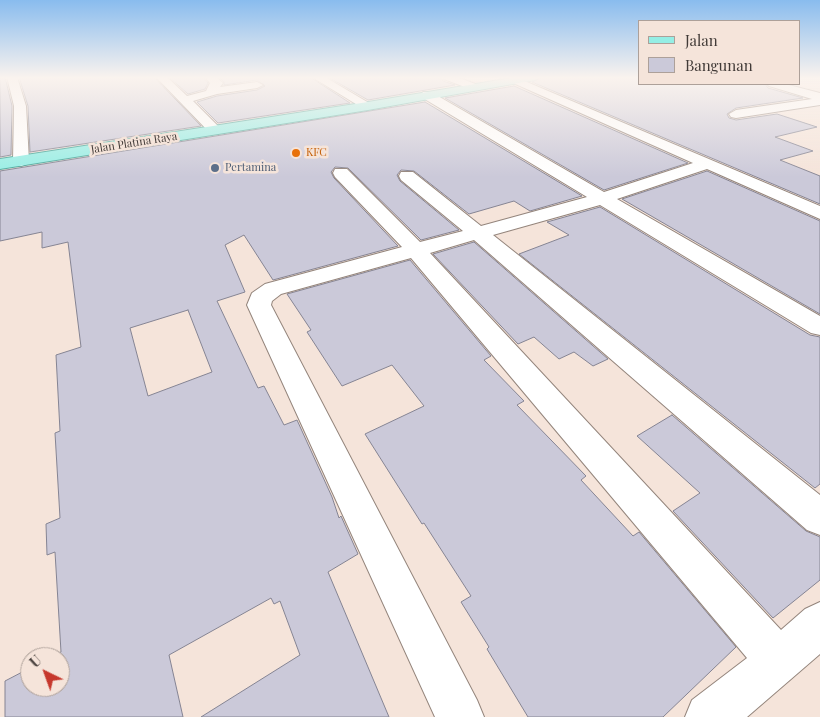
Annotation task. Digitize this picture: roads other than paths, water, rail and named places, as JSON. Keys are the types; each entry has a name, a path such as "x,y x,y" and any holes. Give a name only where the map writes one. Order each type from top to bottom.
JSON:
{"main road":[{"name":"Jalan Platina Raya","path":"0,164 340,110"}],"street":[{"path":"20,110 21,161"},
{"path":"195,110 215,130"},
{"path":"454,110 600,199 820,327"},
{"path":"584,110 820,213"},
{"path":"736,114 756,110"},
{"path":"460,717 259,305 260,298 273,289 600,199 706,164"},
{"path":"341,173 416,250 779,661"},
{"path":"407,176 478,232 820,518"},
{"path":"709,717 779,661 820,624"}],"place":[{"name":"KFC","path":"296,153"},
{"name":"Pertamina","path":"215,168"}]}
